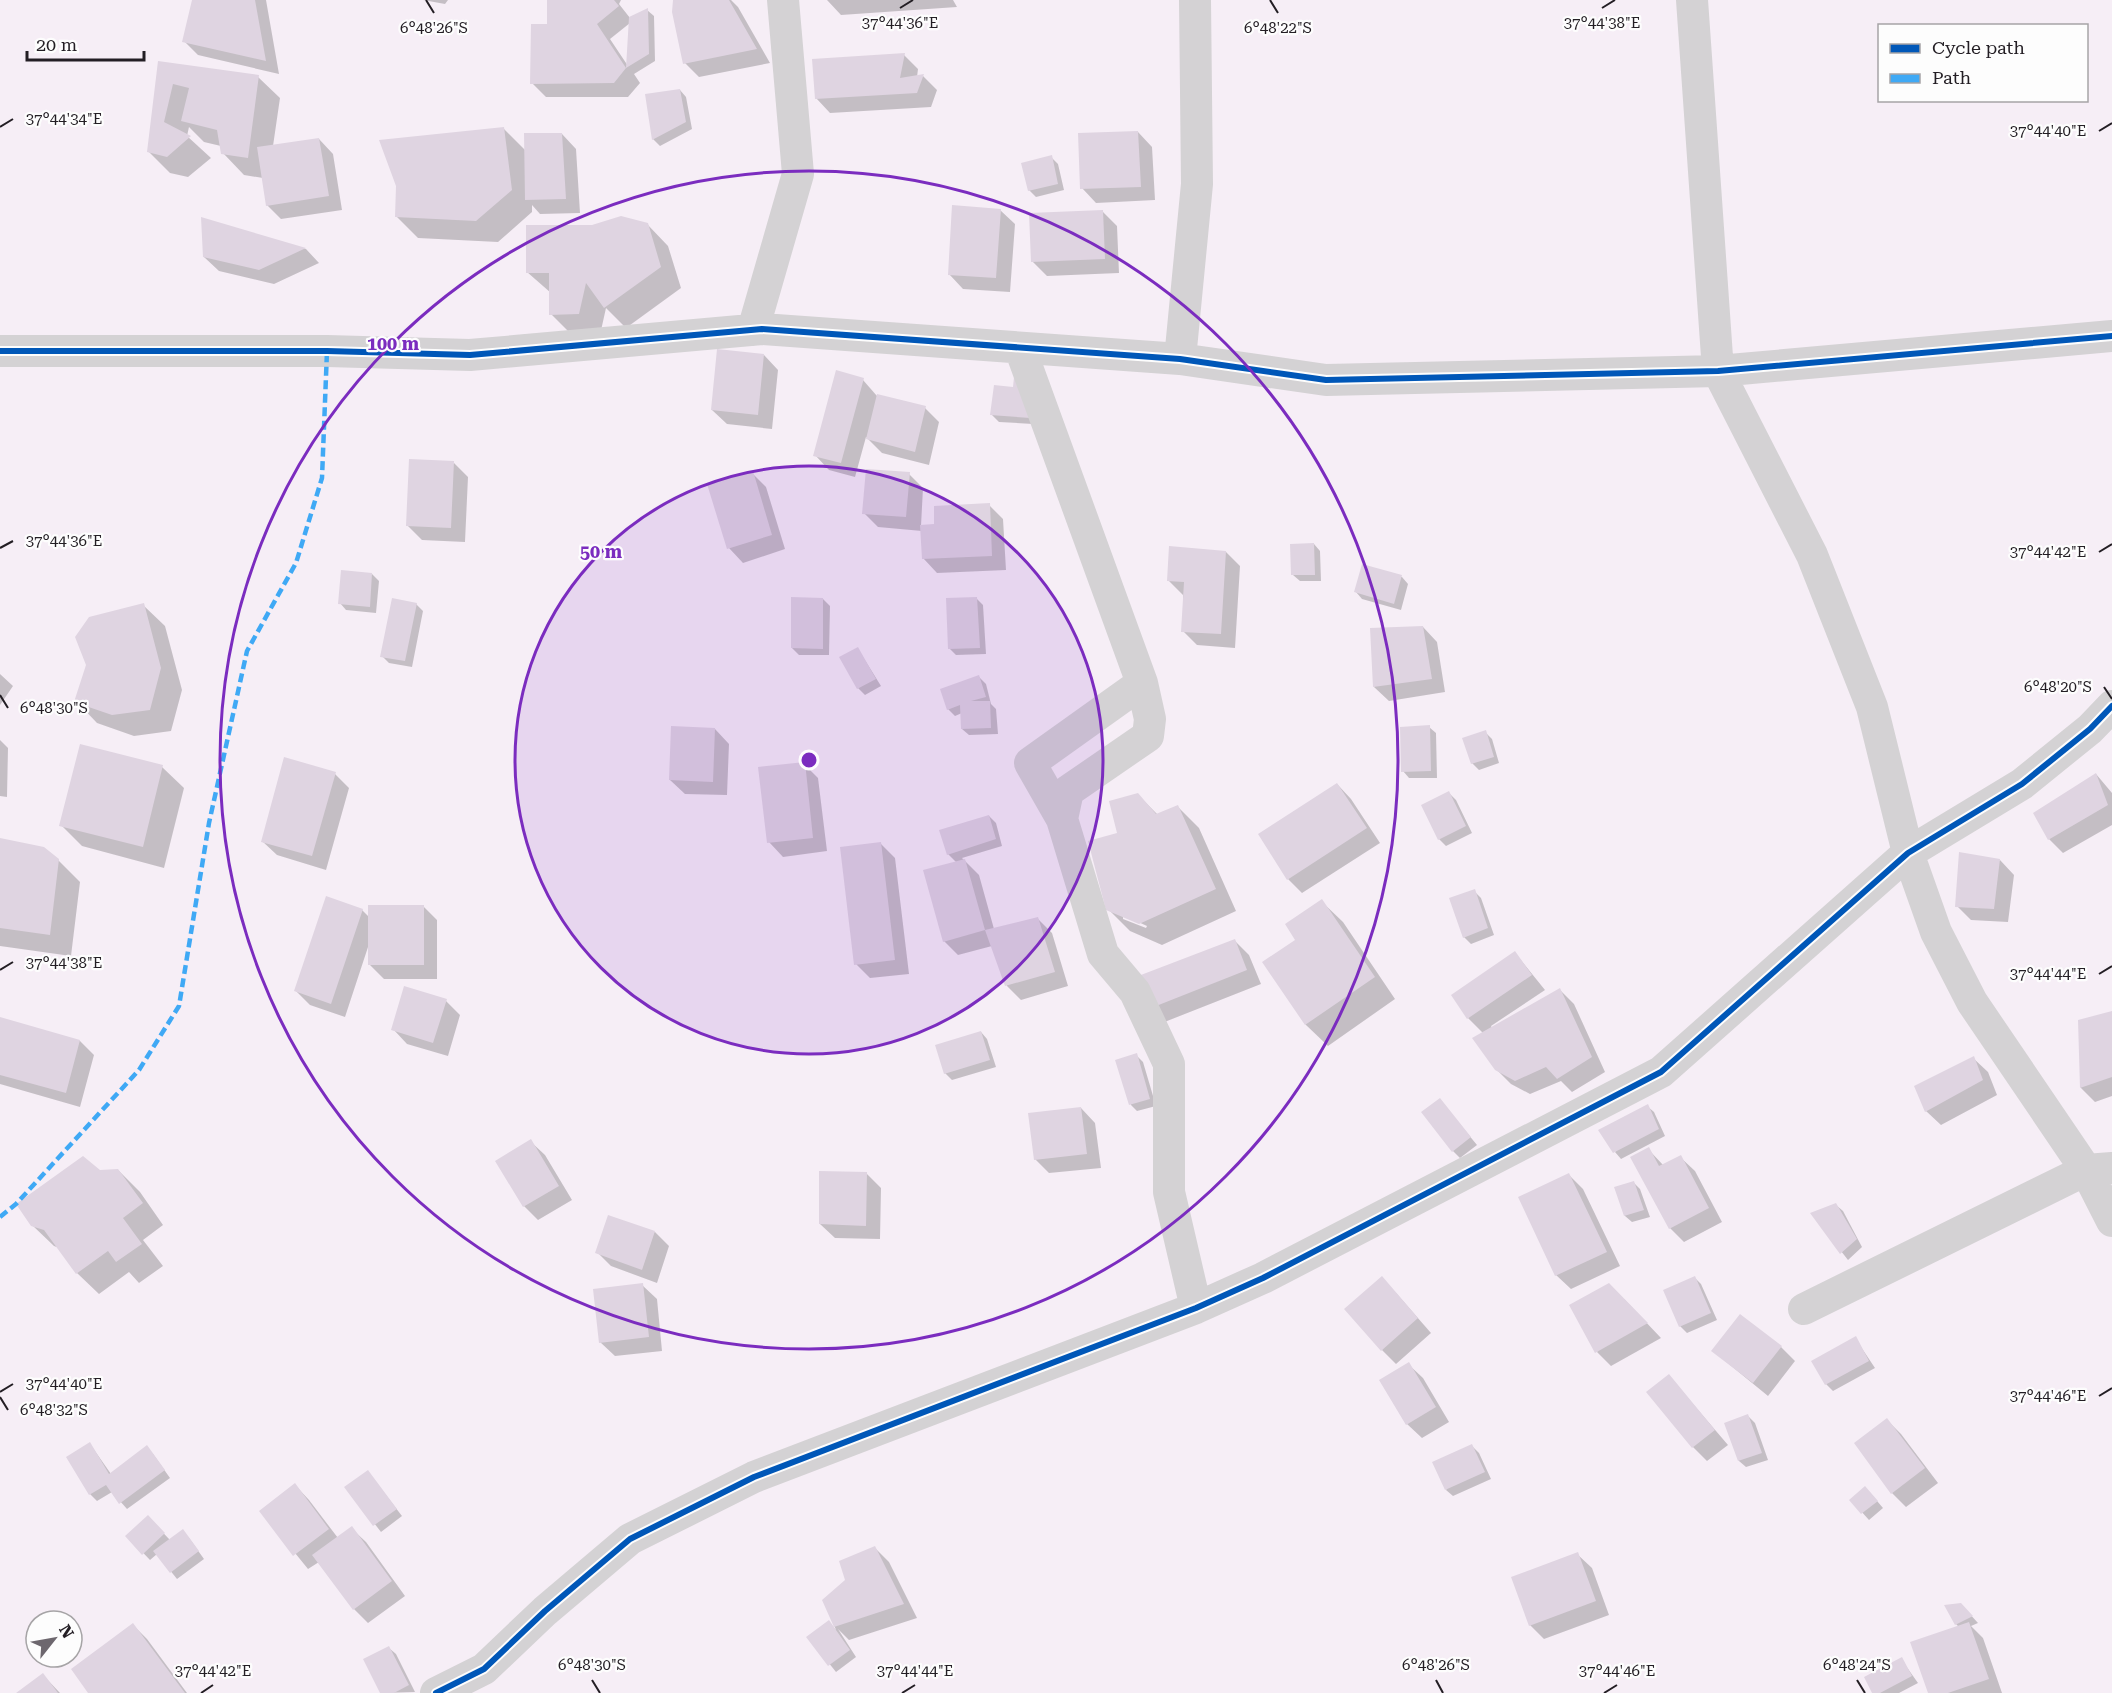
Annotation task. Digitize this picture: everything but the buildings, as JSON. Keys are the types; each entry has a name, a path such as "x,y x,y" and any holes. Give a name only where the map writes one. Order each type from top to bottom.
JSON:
{"street":[{"path":"753,330 798,174 783,0"},
{"path":"1180,359 1197,184 1195,0"},
{"path":"1692,0 1718,371 1816,566 1872,707 1908,853 1936,932 1972,1002 2099,1169 2112,1221"},
{"path":"0,351 327,351 470,355 753,330 1180,359 1326,380 1718,371 2109,328"},
{"path":"1020,348 1142,683 1150,718 1148,736 1068,790 1062,819"},
{"path":"1142,683 1030,763 1062,819 1102,954 1135,992 1169,1064 1169,1192 1196,1308"},
{"path":"436,1693 484,1669 545,1611 630,1539 754,1477 1196,1308 1263,1278 1661,1072 1908,853 2022,783 2090,729 2112,706"},
{"path":"1804,1309 2099,1169"}],"marked path":[{"path":"0,1217 16,1204 139,1070 179,1006 209,823 247,651 296,563 322,478 327,351"}],"cycle path":[{"path":"0,351 327,351 470,355 762,329 1180,359 1326,380 1718,371 2112,336"},
{"path":"436,1693 484,1669 545,1611 630,1539 754,1477 1196,1308 1263,1278 1661,1072 1908,853 2022,784 2090,729 2112,706"}]}
